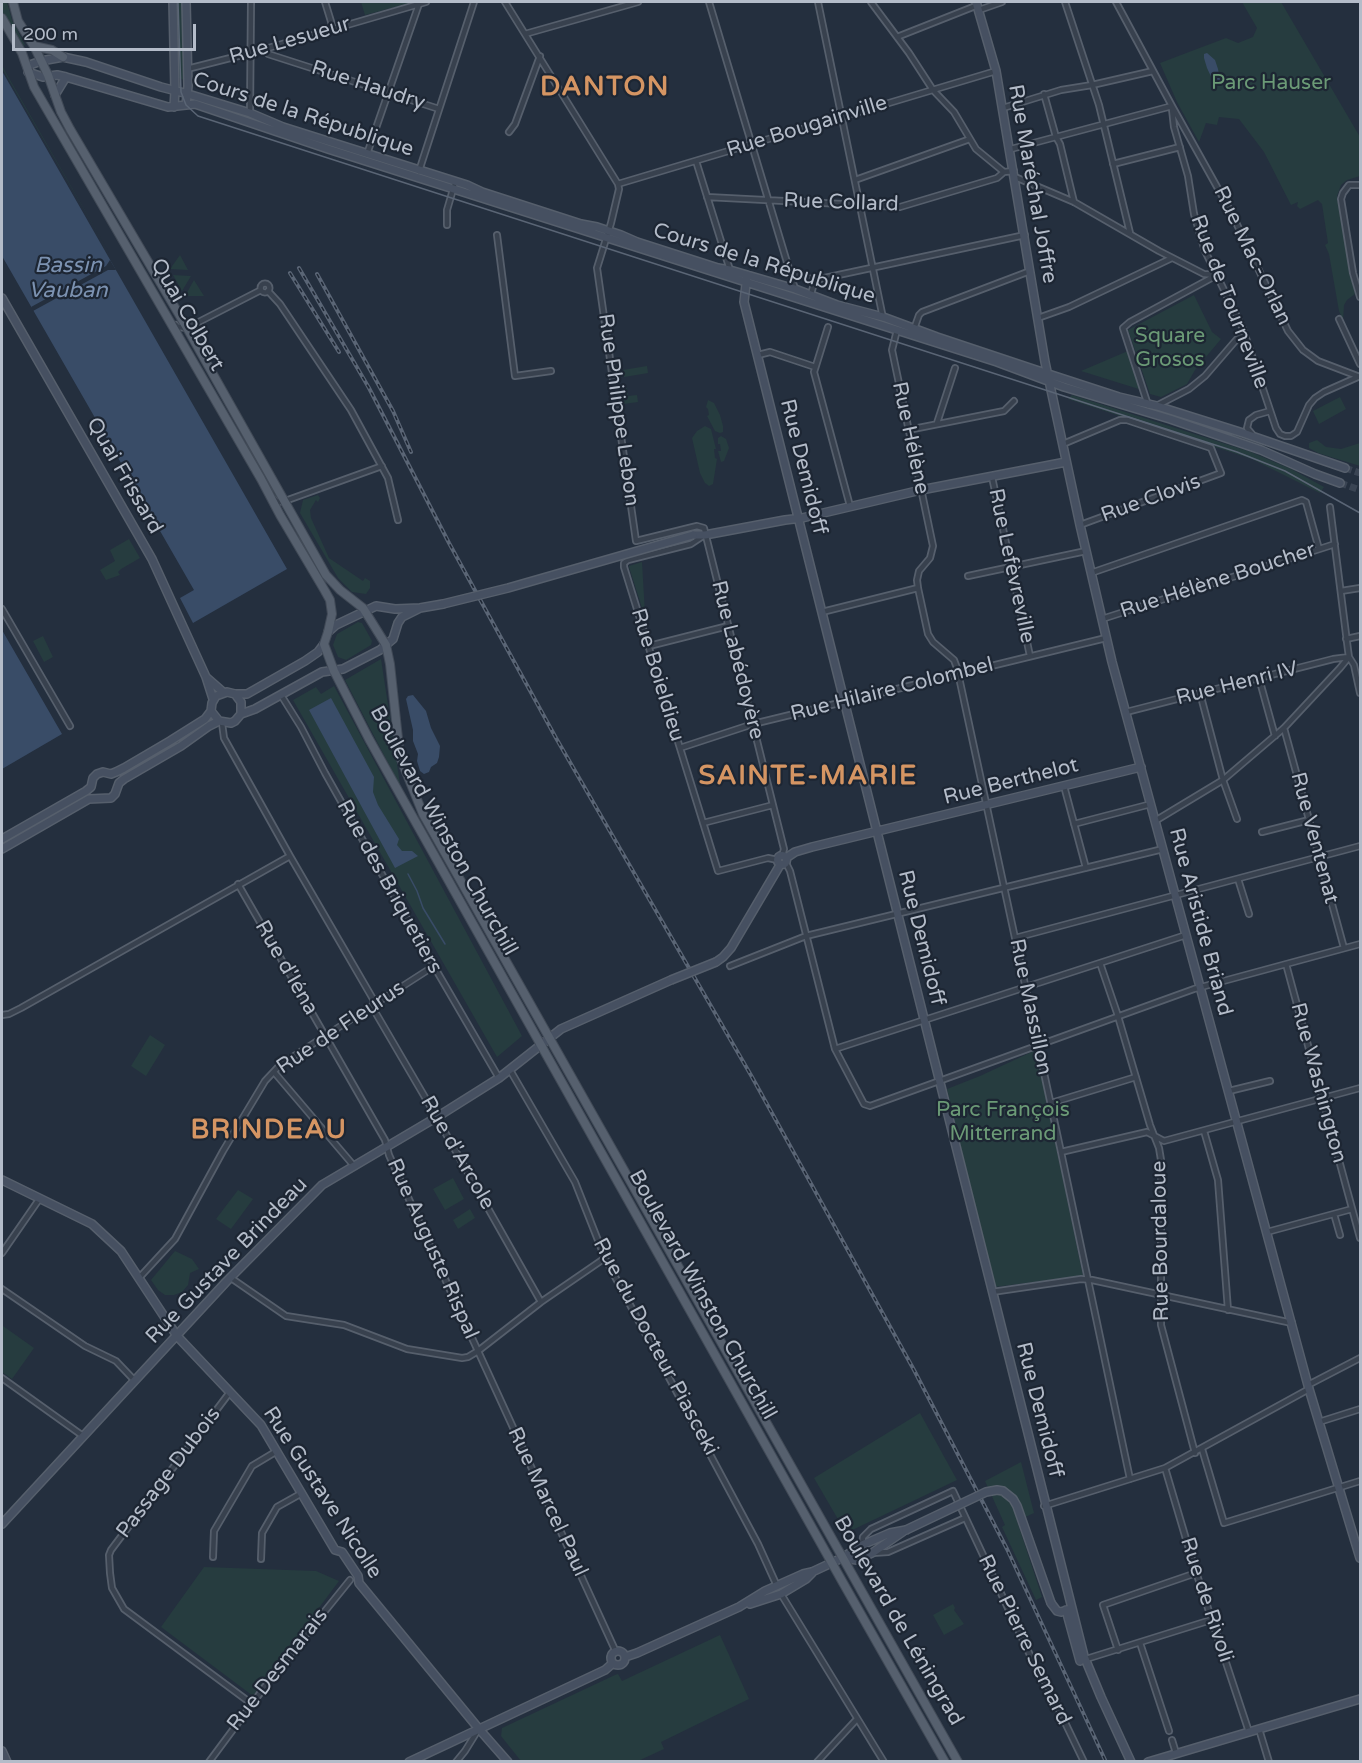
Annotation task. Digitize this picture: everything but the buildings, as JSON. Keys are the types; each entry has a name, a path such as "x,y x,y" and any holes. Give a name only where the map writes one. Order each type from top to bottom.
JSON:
{"main road":[{"name":"Quai Colbert","path":"13,2 18,21 34,46 48,75 61,112 70,129 151,265 326,575"},
{"name":"Quai Colbert","path":"2,18 22,53 34,87 330,600 332,614 328,632"},
{"path":"34,46 52,50 63,57"},
{"name":"Boulevard Winston Churchill","path":"326,575 365,611 386,645 400,758 412,790 441,847 808,1499"},
{"path":"324,644 328,632"},
{"name":"Boulevard Winston Churchill","path":"324,644 334,671 402,800 832,1562"},
{"name":"Boulevard de Léningrad","path":"808,1499 958,1761"},
{"name":"Boulevard de Léningrad","path":"832,1562 945,1761"}],"street":[{"path":"63,57 41,61 28,69 38,76 66,76 154,104 174,107 173,2"},
{"path":"186,2 188,69 186,105"},
{"path":"250,113 251,2"},
{"path":"325,2 333,28"},
{"name":"Rue Lesueur","path":"188,69 426,2"},
{"path":"419,171 474,2"},
{"path":"505,2 618,184 619,189 608,234"},
{"path":"525,34 638,2"},
{"path":"709,2 791,273 796,297"},
{"path":"818,2 885,326"},
{"path":"871,2 933,90 954,112 976,150 1004,172"},
{"path":"897,37 978,6 1002,2"},
{"path":"1065,2 1103,124 1130,233"},
{"name":"Rue de Tourneville","path":"1116,2 1172,106 1174,127 1205,251 1246,339 1270,411 1250,420 1247,428 1250,433 1273,444"},
{"path":"367,154 419,4"},
{"name":"Rue Maréchal Joffre","path":"978,6 996,71 1011,149 1048,377 1062,444"},
{"name":"Rue Haudry","path":"264,49 268,54 439,109"},
{"path":"509,132 515,124 540,56"},
{"name":"Cours de la République","path":"63,57 86,62 250,113 283,127 456,181 482,192 796,297 897,330 913,332"},
{"name":"Rue Bougainville","path":"618,184 996,71"},
{"path":"1003,108 1044,94 1153,71"},
{"path":"55,95 66,76"},
{"path":"1044,94 1060,144 1074,202"},
{"name":"Cours de la République","path":"174,107 195,104 453,189 730,270 746,279 811,294 859,312 883,317 913,332 997,362 1157,406 1345,468"},
{"path":"1011,149 1172,106"},
{"name":"Rue Mac-Orlan","path":"1172,106 1232,212 1288,332 1303,350 1318,361 1360,376"},
{"path":"855,180 970,139"},
{"path":"1113,164 1180,147"},
{"path":"696,161 730,270"},
{"name":"Rue Collard","path":"707,197 900,207 997,178 1004,172 1015,174"},
{"path":"1015,174 1074,202 1172,258 1204,274 1217,275"},
{"path":"447,225 447,210 456,181"},
{"path":"1360,185 1349,185 1341,199 1353,273 1360,297"},
{"path":"497,234 515,376 551,371"},
{"name":"Rue Philippe Lebon","path":"608,234 597,268 636,541 697,526 704,528 705,535"},
{"path":"811,294 815,280 1024,235"},
{"path":"1038,318 1069,308 1172,258"},
{"path":"148,285 151,265"},
{"path":"913,332 922,312 1030,271"},
{"name":"Cours de la République","path":"791,273 815,280"},
{"path":"1148,405 1123,328 1217,275"},
{"name":"Rue Demidoff","path":"746,279 744,302 1045,1505 1069,1610 1083,1660 1131,1761"},
{"path":"165,314 177,327 187,328 261,290 266,284 268,291 280,303 351,410 388,478 398,520"},
{"name":"Quai Frissard","path":"2,298 152,559 206,677 213,699"},
{"path":"1340,318 1360,364"},
{"path":"828,327 814,372 850,506"},
{"name":"Rue Hélène","path":"897,330 892,350 933,546 930,558 919,571 918,588"},
{"path":"1157,406 1189,389 1205,376 1237,339 1246,339"},
{"path":"758,355 770,352 815,367"},
{"path":"937,423 955,368"},
{"path":"1270,411 1280,434 1291,436 1297,432 1309,405 1315,398 1360,376"},
{"name":"Cours de la République","path":"1048,377 1064,387 1170,419 1261,450 1340,483"},
{"path":"908,430 1004,411 1014,400"},
{"name":"Rue Clovis","path":"1062,444 1120,420 1127,420 1212,448 1221,473 1080,525"},
{"name":"Rue Aristide Briand","path":"1062,444 1106,638 1308,1387 1360,1558"},
{"path":"328,632 336,625 379,605 395,609 443,604 508,588 693,535 705,535 799,518 921,490 1066,462"},
{"path":"270,497 278,502 285,501 382,466"},
{"name":"Rue Lefèvreville","path":"992,477 1030,656"},
{"path":"1091,573 1302,500 1306,502 1318,549"},
{"path":"280,515 279,509 285,501"},
{"path":"1330,507 1346,639 1349,657 1358,671 1360,693"},
{"name":"Rue Boieldieu","path":"705,535 691,544 638,556 624,563 624,567 718,871"},
{"name":"Rue Labédoyère","path":"705,535 784,849 782,860 790,871 835,1049 864,1104 870,1106 939,1081"},
{"name":"Rue Hélène Boucher","path":"1102,619 1335,544"},
{"path":"968,576 1086,551"},
{"path":"822,612 918,588"},
{"name":"Rue Massillon","path":"918,588 928,634 933,642 954,660 958,675 1130,1479"},
{"path":"1341,591 1360,588"},
{"path":"2,849 90,799 111,798 124,779 209,726 220,722 235,721 241,714 255,710 322,672 343,669 386,645 393,639 402,617 420,608"},
{"path":"2,609 70,726"},
{"path":"649,646 728,626"},
{"path":"1346,639 1360,636"},
{"name":"Rue Hilaire Colombel","path":"680,748 753,724 1106,638"},
{"path":"111,774 205,719 211,711 213,699 224,692 247,694 305,661 318,652 324,644"},
{"path":"1155,821 1223,780 1284,728 1349,657"},
{"name":"Rue Henri IV","path":"1126,712 1333,659 1349,657"},
{"name":"Quai Frissard","path":"206,677 224,692"},
{"path":"1259,678 1275,736"},
{"path":"1200,693 1223,780 1237,819"},
{"path":"235,694 241,702 241,714"},
{"name":"Rue des Briquetiers","path":"281,695 499,1078"},
{"path":"211,711 220,722"},
{"name":"Rue d'Arcole","path":"220,722 224,738 373,999 374,1010 541,1302"},
{"name":"Rue Ventenat","path":"1284,728 1344,948"},
{"name":"Rue Berthelot","path":"718,871 768,858 782,860 795,852 1141,767"},
{"path":"100,799 91,787 91,782 97,774 104,772 111,774 118,786"},
{"path":"1064,786 1086,868"},
{"path":"2,839 91,787"},
{"path":"1074,824 1151,804"},
{"path":"703,823 773,805"},
{"path":"1262,832 1309,820"},
{"path":"1015,938 1360,846"},
{"path":"730,966 806,936 1163,849"},
{"path":"2,1015 21,1008 290,856"},
{"path":"541,1045 568,1025 723,957 731,948 782,860"},
{"path":"1238,879 1249,914"},
{"name":"Rue d'Iéna","path":"238,884 387,1147"},
{"path":"835,1049 1186,935"},
{"path":"939,1081 1201,987 1360,944"},
{"name":"Rue Bourdaloue","path":"1100,963 1150,1125 1156,1137 1161,1160 1161,1325 1195,1453"},
{"name":"Rue Washington","path":"1286,964 1360,1238"},
{"name":"Rue de Fleurus","path":"139,1278 175,1239 223,1151 266,1081 280,1065 434,966"},
{"name":"Rue Gustave Brindeau","path":"2,1524 231,1278 317,1190 499,1078 541,1045"},
{"name":"Rue du Docteur Piasceki","path":"510,1070 575,1182 604,1258 758,1544 776,1586 884,1761"},
{"path":"274,1072 354,1166"},
{"path":"1051,1103 1136,1077"},
{"path":"1229,1091 1270,1081"},
{"path":"1061,1152 1147,1132 1164,1141 1360,1088"},
{"path":"1204,1131 1218,1180 1228,1310"},
{"name":"Rue Auguste Rispal","path":"387,1147 478,1352"},
{"name":"Rue Gustave Nicolle","path":"2,1180 92,1224 121,1251 177,1336 261,1425 335,1550 342,1552 358,1576 360,1585 508,1761"},
{"path":"2,1253 40,1198"},
{"path":"1267,1232 1353,1209"},
{"path":"1334,1214 1340,1235"},
{"path":"231,1278 286,1316 344,1325 407,1349 462,1358 478,1352 541,1302 604,1258"},
{"path":"992,1292 1088,1280 1292,1323"},
{"path":"2,1289 85,1346 116,1361 135,1381"},
{"name":"Rue Marcel Paul","path":"478,1352 616,1652"},
{"path":"1045,1505 1165,1468 1360,1358"},
{"path":"2,1378 83,1436"},
{"name":"Passage Dubois","path":"230,1392 109,1555 112,1588 124,1609 252,1704"},
{"path":"1319,1422 1360,1409"},
{"path":"1202,1449 1224,1523 1360,1481"},
{"path":"213,1557 214,1531 252,1466 277,1451"},
{"name":"Rue de Rivoli","path":"1165,1468 1196,1573 1249,1732"},
{"name":"Rue Pierre Semard","path":"862,1545 863,1537 871,1529 953,1491 1036,1670 1047,1685 1084,1761"},
{"path":"842,1558 857,1560 872,1553 906,1530 986,1492 1003,1491 1013,1498 1017,1506 1051,1603 1057,1611 1069,1610"},
{"path":"261,1559 262,1533 277,1507 302,1493"},
{"path":"872,1553 888,1552 965,1518"},
{"path":"625,1657 739,1607 776,1586 842,1558 862,1545 890,1533 906,1530"},
{"path":"739,1607 781,1594 806,1579 812,1572"},
{"path":"1116,1651 1103,1605 1196,1573"},
{"name":"Rue Desmarais","path":"209,1761 350,1580"},
{"path":"1083,1660 1211,1620"},
{"path":"1140,1643 1169,1731"},
{"path":"613,1663 612,1657 616,1652 621,1652 625,1657"},
{"path":"613,1663 622,1665 625,1657"},
{"path":"409,1761 605,1670 613,1663"},
{"path":"1148,1761 1171,1757 1360,1699"},
{"path":"817,1761 857,1719"},
{"path":"456,1761 479,1729"},
{"path":"1259,1729 1269,1761"},
{"path":"1171,1757 1172,1740"},
{"path":"2,1751 7,1761"}],"green space":[{"path":"2,2 7,2 12,20 25,45 21,47 2,12"},
{"path":"175,2 184,2 186,81 177,77"},
{"path":"361,2 414,2 365,15"},
{"name":"Parc Hauser","path":"1242,2 1281,2 1360,137 1360,176 1347,180 1341,185 1337,196 1355,294 1344,305 1343,320 1325,245 1328,243 1322,204 1318,200 1300,209 1297,206 1298,202 1291,205 1264,152 1239,119 1219,117 1217,125 1206,123 1199,142 1177,102 1160,63 1226,38 1238,43 1253,37 1257,28"},
{"path":"2,65 6,73 110,254 2,68"},
{"path":"180,255 188,270 170,269"},
{"path":"173,275 191,276 182,291"},
{"path":"194,280 204,296 185,296"},
{"name":"Square Grosos","path":"1194,295 1212,332 1221,339 1195,370 1187,384 1161,397 1150,394 1128,330"},
{"path":"1128,351 1142,390 1081,371"},
{"path":"647,366 648,373 624,377 623,370"},
{"path":"627,388 628,396 637,395 638,402 623,404 621,389"},
{"path":"1072,395 1251,452 1291,469 1324,487 1320,493 1252,459 1068,399"},
{"path":"1340,397 1346,409 1319,424 1313,411"},
{"path":"708,400 714,403 720,415 723,432 715,431 707,416 709,415 706,407"},
{"path":"705,426 711,429 717,459 713,484 709,486 700,473 692,438"},
{"path":"721,436 726,439 729,448 724,461 721,462 718,438"},
{"path":"1317,440 1326,447 1341,449 1360,443 1360,466 1309,448 1309,443"},
{"path":"318,495 320,498 318,502 316,500 310,510 311,518 329,558 363,581 365,578 370,581 370,588 366,594 352,592 338,578 300,513 303,500"},
{"path":"129,539 140,558 121,569 118,572 120,575 106,580 100,570 115,561 110,550"},
{"path":"642,562 645,614 629,567"},
{"path":"358,622 362,623 372,641 371,645 346,660 338,657 333,645 337,634"},
{"path":"43,636 53,657 44,662 33,641"},
{"path":"381,659 400,784 345,680"},
{"path":"334,686 522,1036 497,1057 293,700 316,687 321,694"},
{"path":"150,1035 165,1045 146,1076 131,1066"},
{"name":"Parc François Mitterrand","path":"1036,1050 1083,1276 994,1287 947,1089"},
{"path":"453,1178 464,1199 445,1210 433,1189"},
{"path":"238,1190 253,1199 231,1229 216,1219"},
{"path":"470,1209 475,1218 458,1229 453,1220"},
{"path":"175,1251 192,1259 199,1269 190,1273 188,1285 182,1292 165,1295 151,1280"},
{"path":"3,1326 34,1348 12,1379 2,1372"},
{"path":"920,1413 957,1480 846,1533 814,1478"},
{"path":"1021,1462 1034,1513 1017,1521 1042,1597 1036,1600 1002,1527 1005,1525 985,1481"},
{"path":"204,1567 316,1571 339,1581 253,1696 161,1627"},
{"path":"953,1604 954,1610 964,1624 944,1635 933,1615"},
{"path":"720,1635 749,1699 661,1742 664,1749 638,1761 521,1761 501,1736 502,1728 615,1675 618,1674 622,1681"}],"water":[{"path":"1207,53 1215,60 1221,84 1214,83 1207,68 1204,54"},
{"name":"Bassin Vauban","path":"2,71 287,569 193,623 180,598 194,590 2,256"},
{"path":"2,630 62,734 2,769"},
{"path":"413,695 426,711 440,746 437,763 424,774 420,771 417,761 418,754 413,741 413,730 406,699"},
{"path":"331,698 374,777 373,792 378,805 399,839 397,845 402,851 412,851 418,856 395,868 309,710"}],"pier":[{"path":"110,260 116,270 108,270 33,311 31,307 106,266"}],"waterway":[{"path":"408,874 423,908 445,944"}],"tunnel":[{"path":"1345,468 1360,473"},
{"path":"1340,483 1360,490"}],"tram line":[{"path":"178,2 181,92 186,105 198,116 1237,452 1285,471 1360,513"}],"railway":[{"path":"299,268 369,388 449,543 556,738 752,1077 914,1370 1007,1549 1106,1762"},
{"path":"290,273 339,352"},
{"path":"317,274 393,411 411,452"}],"district":[{"name":"DANTON","path":"605,88"},
{"name":"SAINTE-MARIE","path":"808,777"},
{"name":"BRINDEAU","path":"269,1131"}]}
